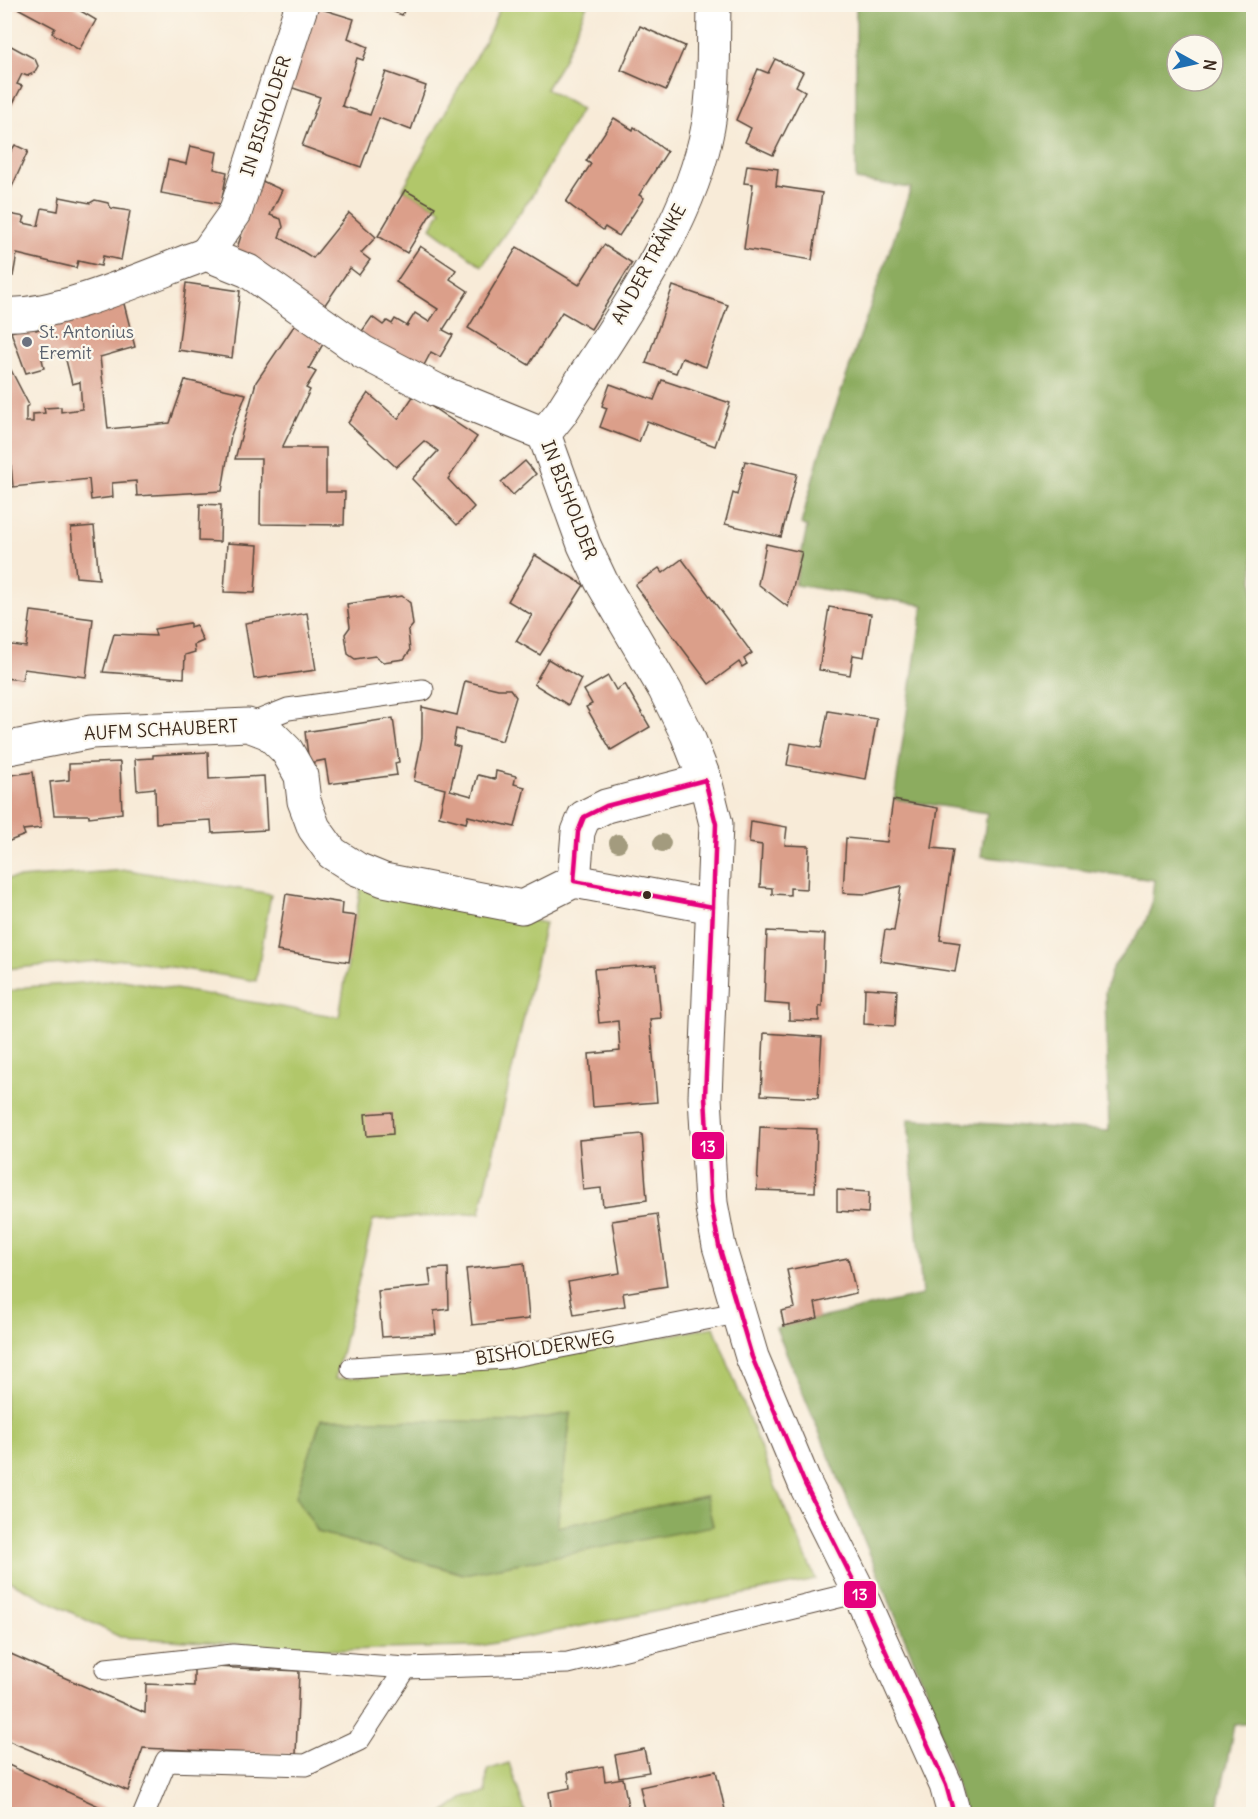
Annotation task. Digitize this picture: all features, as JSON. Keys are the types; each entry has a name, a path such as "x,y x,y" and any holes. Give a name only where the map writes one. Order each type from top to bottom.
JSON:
{"street":[{"name":"IN BISHOLDER","path":"302,4 235,213 206,255 248,271 363,352 436,390 544,434 584,544 601,580 665,690 687,734 705,780 716,824 713,907"},
{"name":"AN DER TRÄNKE","path":"544,434 561,413 677,218 694,176 708,127 714,4"},
{"path":"4,314 24,315 70,303 206,255"},
{"name":"AUFM SCHAUBERT","path":"4,749 91,732 248,725 269,734 287,751 301,776 304,801 314,828 333,853 357,869 384,880 522,907 574,881"},
{"path":"705,780 606,806 584,817 578,832 574,881 713,907 705,1097 711,1191 719,1246 737,1313 752,1356 805,1484 859,1592 946,1785 954,1815"}],"lane":[{"name":"AUFM SCHAUBERT","path":"248,725 288,709 423,690"},
{"name":"BISHOLDERWEG","path":"352,1368 504,1358 737,1313"},
{"path":"106,1669 233,1655 406,1668 568,1663 859,1592"},
{"path":"144,1815 166,1761 306,1765 358,1740 406,1668"}],"green space":[{"path":"501,5 587,5 563,61 546,89 581,109 533,194 482,266 431,228 441,210 403,189 490,31"},
{"path":"856,5 1253,5 1254,1723 1234,1725 1217,1814 965,1814 932,1704 776,1328 922,1295 908,1119 1109,1131 1105,992 1112,968 1143,927 1151,907 1154,880 981,856 987,813 894,799 923,605 795,585 807,527 801,524 819,456 911,188 856,180"},
{"path":"128,870 271,894 256,981 124,959 5,969 5,879"},
{"path":"361,886 545,923 480,1213 373,1220 335,1379 508,1364 714,1327 773,1481 816,1580 475,1647 338,1650 120,1637 5,1579 4,993 26,987 123,980 339,1017","holes":["571,1414 556,1528 705,1496 713,1525 463,1574 318,1532 520,1422"]},
{"path":"571,1413 557,1527 706,1496 713,1526 464,1574 318,1532 296,1496 321,1419 520,1422"},
{"path":"509,1763 526,1814 442,1814 467,1796 486,1793 487,1770"}],"building":[{"path":"10,4 69,4 96,20 79,50 52,33 55,28"},
{"path":"374,4 407,4 402,15"},
{"path":"318,8 354,19 348,38 368,47 363,60 357,58 342,106 370,115 386,72 426,86 411,130 379,118 361,167 302,146 320,97 290,87"},
{"path":"640,26 685,46 666,90 621,70"},
{"path":"4,42 35,59 38,66 34,73 27,76 22,74 17,84 22,86 8,113 4,112"},
{"path":"775,59 803,72 796,86 805,91 773,155 745,142 751,128 736,120 758,69 768,73"},
{"path":"614,118 633,130 634,127 667,152 639,195 644,198 619,236 605,227 603,230 566,202 591,164 586,161"},
{"path":"15,145 28,151 7,198 4,162"},
{"path":"190,146 217,152 214,169 227,172 221,204 161,193 168,160 186,164"},
{"path":"747,165 778,169 776,186 822,193 812,260 744,249 753,184 744,183"},
{"path":"260,180 282,190 270,215 281,219 283,227 279,237 313,258 349,213 376,237 361,253 370,260 359,275 350,268 320,312 236,251"},
{"path":"405,190 435,207 407,253 378,236"},
{"path":"60,197 90,203 95,200 108,203 111,208 130,211 121,260 103,256 101,266 78,261 76,268 17,254 13,276 4,274 4,213 25,217 23,223 38,226 42,208 58,211"},
{"path":"604,245 632,263 591,329 562,312 529,365 468,328 517,247 579,285"},
{"path":"420,246 456,270 450,279 468,291 443,330 453,335 440,357 431,352 422,369 360,334 372,317 383,325 387,321 392,324 395,319 407,326 415,313 429,322 438,309 396,282"},
{"path":"186,283 240,291 232,358 178,350"},
{"path":"673,286 728,305 706,367 682,358 676,373 646,363"},
{"path":"123,300 135,347 100,357 108,429 170,423 185,380 246,394 231,435 222,491 137,496 136,481 112,483 113,497 91,500 89,479 13,487 7,422 4,420 4,374 11,370 29,405 26,407 26,422 33,422 33,414 45,413 44,408 61,407 61,412 82,409 80,382 72,384 64,352 42,359 44,368 26,373 11,332 34,325 36,330"},
{"path":"298,320 326,339 309,368 316,372 306,388 310,390 282,448 326,448 326,492 345,492 344,525 260,524 261,459 235,459 256,382"},
{"path":"662,380 730,403 715,446 647,421 639,442 600,427 607,408 602,406 610,384 654,400"},
{"path":"368,393 398,419 414,395 477,437 448,479 474,507 457,525 412,479 438,451 424,441 396,467 348,423"},
{"path":"525,461 536,474 513,495 501,482"},
{"path":"745,461 797,474 781,537 725,524 733,493 737,495"},
{"path":"200,504 221,505 220,542 199,541"},
{"path":"94,526 99,579 76,577 71,528"},
{"path":"227,543 258,545 255,593 224,592"},
{"path":"766,544 802,552 788,607 758,584"},
{"path":"535,555 584,585 540,655 516,641 532,615 508,601"},
{"path":"682,559 752,653 744,659 747,664 742,667 739,662 709,684 635,585 659,568 663,573"},
{"path":"402,596 410,603 413,625 408,631 410,651 404,659 383,662 375,656 355,659 348,654 345,634 350,627 347,604"},
{"path":"829,607 871,614 864,657 853,655 850,675 819,670"},
{"path":"31,611 93,619 86,677 24,669 22,680 4,678 4,644 26,647"},
{"path":"307,613 316,670 254,679 245,623"},
{"path":"190,623 190,627 196,625 203,641 194,645 195,652 185,655 184,678 103,672 114,634 156,636 154,629"},
{"path":"548,659 581,679 568,705 534,684"},
{"path":"608,676 616,690 625,684 650,727 611,750 586,707 592,704 584,690"},
{"path":"465,681 498,689 510,689 516,697 502,741 456,729 453,745 460,747 450,790 472,796 478,775 495,779 496,771 516,776 514,784 525,787 515,827 468,816 466,823 439,816 445,789 414,781 422,738 422,707 457,715"},
{"path":"828,711 877,719 866,779 787,765 791,743 821,748"},
{"path":"393,718 399,762 395,763 397,775 329,784 325,760 309,763 305,732"},
{"path":"208,752 209,779 264,776 267,830 212,833 211,820 156,823 155,788 137,790 135,759 153,758 153,755"},
{"path":"120,762 122,813 89,817 89,815 54,815 50,782 69,780 69,764"},
{"path":"33,772 41,828 23,830 25,835 7,842 4,835 4,776"},
{"path":"893,800 938,808 932,848 953,850 940,940 960,943 955,972 880,961 885,930 894,931 901,886 867,894 843,893 846,838 887,842"},
{"path":"751,821 787,827 785,845 809,846 807,889 790,888 790,895 772,894 772,888 760,887 762,845 749,843"},
{"path":"286,894 342,903 341,914 356,916 349,962 277,951"},
{"path":"767,931 825,934 822,1007 819,1006 819,1021 789,1020 789,1005 764,1003"},
{"path":"656,965 661,1018 650,1019 657,1102 593,1107 589,1054 620,1051 618,1021 599,1023 594,969"},
{"path":"865,988 897,990 895,1026 864,1024"},
{"path":"764,1033 822,1037 818,1098 761,1095"},
{"path":"392,1112 393,1134 367,1136 365,1114"},
{"path":"760,1127 817,1129 815,1192 757,1190"},
{"path":"642,1134 647,1200 603,1206 601,1188 583,1190 579,1140"},
{"path":"837,1190 869,1192 868,1213 837,1211"},
{"path":"657,1214 667,1286 623,1293 625,1306 574,1315 568,1282 620,1273 612,1221"},
{"path":"848,1258 856,1293 815,1303 818,1318 784,1326 781,1311 795,1308 787,1270"},
{"path":"524,1263 529,1319 472,1325 466,1269"},
{"path":"448,1268 449,1309 434,1311 436,1334 382,1337 378,1291 431,1286 429,1269"},
{"path":"4,1651 145,1713 146,1684 194,1686 194,1666 299,1671 296,1755 143,1748 128,1791 4,1739"},
{"path":"644,1749 649,1772 619,1777 615,1755"},
{"path":"4,1763 116,1814 4,1814"},
{"path":"603,1766 605,1781 623,1778 628,1806 575,1814 552,1814 549,1792 570,1788 568,1772"},
{"path":"716,1771 726,1814 646,1814 640,1787"}],"transit line":[{"name":"13","path":"705,780 716,824 713,907 574,881 578,832 584,817 606,806 705,780"},
{"name":"13","path":"713,907 705,1097 711,1203 719,1246 752,1357 805,1484 859,1592 946,1785 954,1814"}],"place":[{"name":"St. Antonius Eremit","path":"27,342"}]}
